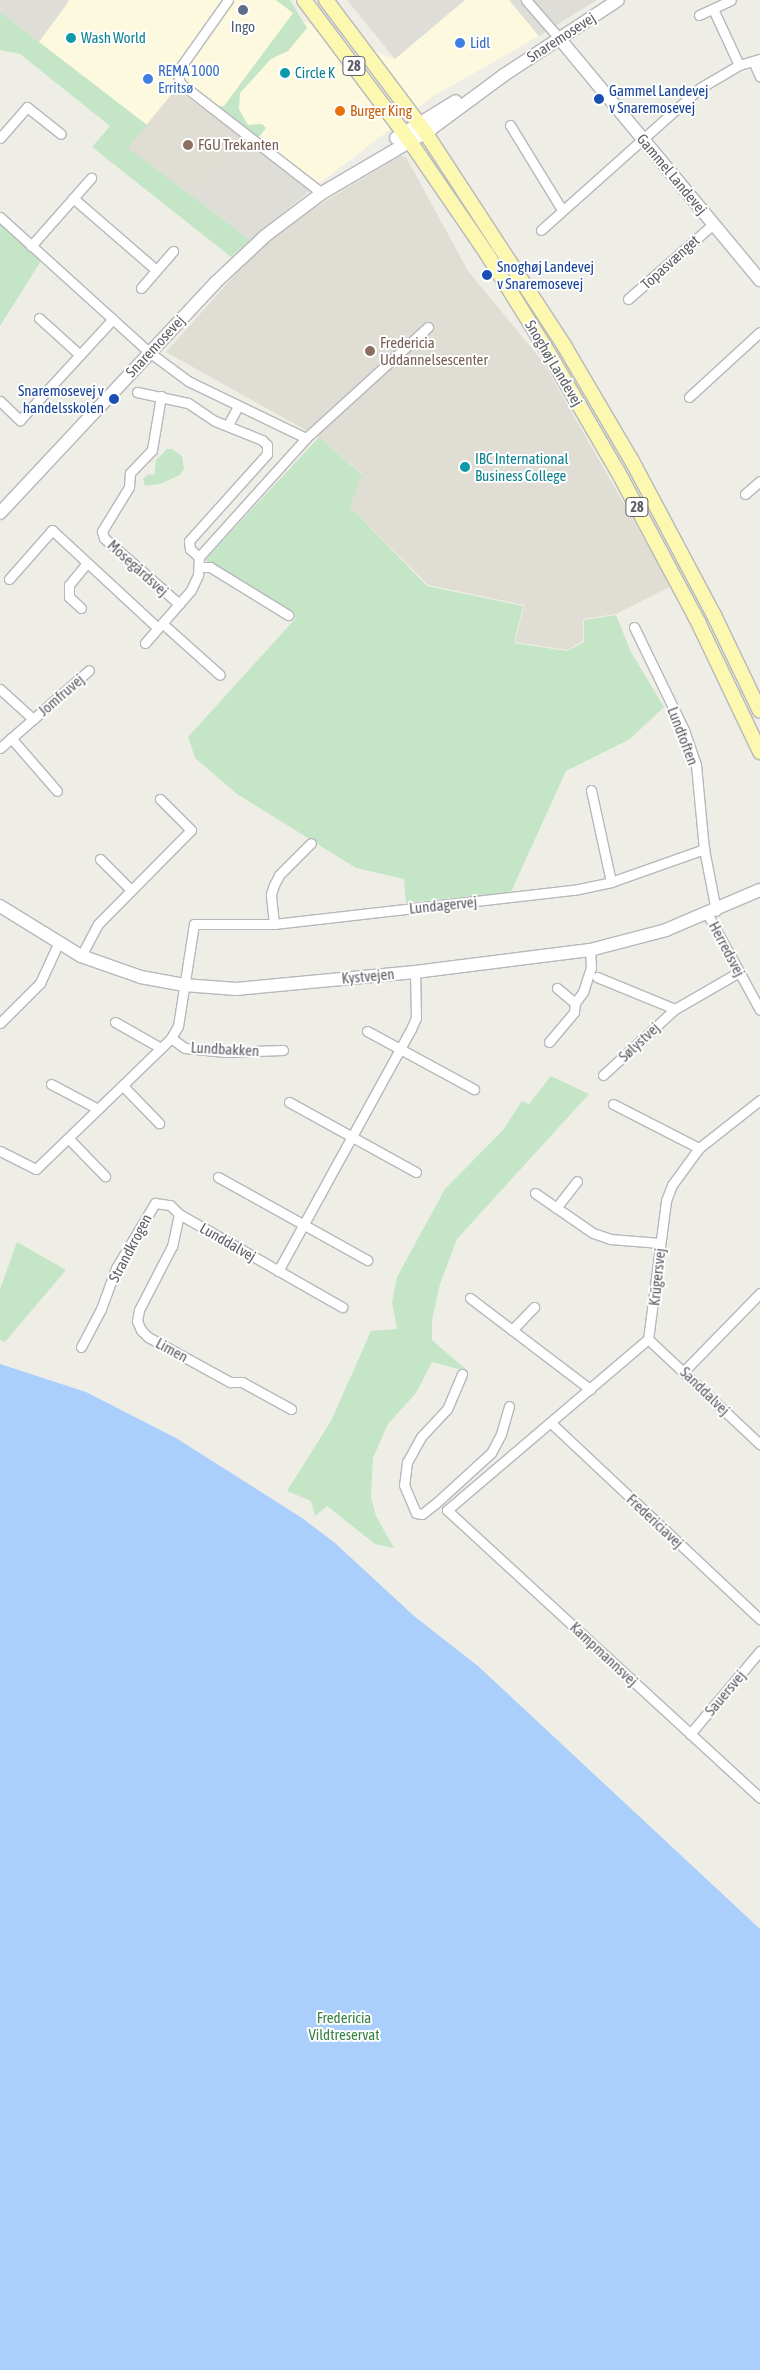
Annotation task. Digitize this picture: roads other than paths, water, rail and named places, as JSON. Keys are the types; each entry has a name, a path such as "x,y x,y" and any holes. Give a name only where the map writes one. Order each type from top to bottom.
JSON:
{"main road":[{"name":"Snoghøj Landevej","path":"304,0 414,132 507,254 632,460 714,615 760,711"},
{"name":"Snoghøj Landevej","path":"321,0 330,4 414,132 618,472 703,632 760,752"}],"street":[{"path":"226,0 178,75 180,83 322,193"},
{"name":"Gammel Landevej","path":"526,0 760,280"},
{"name":"Snaremosevej","path":"0,513 149,352 253,246 322,193 329,184 504,75 618,0"},
{"path":"699,15 731,0"},
{"path":"713,9 739,65"},
{"path":"541,230 700,88 739,65 756,60 760,77"},
{"path":"0,138 27,107 61,134"},
{"path":"510,125 562,210"},
{"path":"31,246 91,178"},
{"path":"74,198 156,270"},
{"path":"0,217 149,352 188,381 306,438"},
{"name":"Topasvænget","path":"628,300 713,224"},
{"path":"141,288 173,251"},
{"path":"39,318 80,355"},
{"path":"0,402 20,420 113,319"},
{"path":"199,557 306,438 428,327"},
{"path":"689,397 760,332"},
{"name":"Mosegårdsvej","path":"136,392 188,403 228,425 262,440 268,445 267,454 189,541 190,549 199,557 199,567 191,590 145,643"},
{"name":"Mosegårdsvej","path":"162,396 152,450 130,472 129,487 102,531 104,538 179,604"},
{"path":"228,425 238,406"},
{"path":"746,494 760,481"},
{"name":"Mosegårdsvej","path":"9,579 52,530 220,675"},
{"name":"Mosegårdsvej","path":"81,608 69,597 69,585 88,563"},
{"path":"199,567 210,567 288,615"},
{"name":"Lundtoften","path":"634,627 684,730 696,765 712,913"},
{"name":"Jomfruvej","path":"0,748 89,670"},
{"name":"Jomfruvej","path":"0,689 33,719"},
{"path":"11,738 57,791"},
{"path":"591,790 611,882"},
{"path":"81,956 98,924 191,830 160,799"},
{"path":"274,924 271,894 274,885 279,875 311,842"},
{"name":"Lundagervej","path":"184,985 194,924 274,924 574,890 611,882 704,849"},
{"path":"100,860 131,890"},
{"name":"Kystvejen","path":"744,897 760,885"},
{"name":"Kystvejen","path":"0,906 58,944 81,956 141,976 184,985 236,989 415,972 590,950 632,940 712,913 760,890"},
{"name":"Herredsvej","path":"712,913 739,972 760,1010"},
{"path":"0,1023 40,983 58,944"},
{"path":"549,1042 574,1012 575,1003 583,992 592,968 590,950"},
{"path":"278,1270 416,1018 415,972"},
{"name":"Sølystvej","path":"603,1075 675,1009 739,972"},
{"name":"Sølystvej","path":"596,977 675,1009"},
{"path":"0,1151 36,1169 171,1038 178,1026 184,985"},
{"path":"557,988 575,1003"},
{"path":"115,1022 161,1048"},
{"path":"367,1031 474,1089"},
{"name":"Lundbakken","path":"171,1038 185,1048 226,1052 283,1050"},
{"path":"50,1084 98,1109"},
{"path":"123,1086 159,1123"},
{"path":"289,1102 416,1172"},
{"path":"613,1104 699,1148"},
{"name":"Krügersvej","path":"648,1339 666,1201 672,1185 699,1148 759,1104"},
{"path":"69,1139 105,1176"},
{"path":"218,1177 367,1260"},
{"path":"556,1208 577,1181"},
{"path":"535,1193 593,1233 610,1239 660,1243"},
{"name":"Strandkrogen","path":"81,1347 101,1310 116,1268 150,1209 155,1203 162,1202 170,1205 179,1214"},
{"name":"Lunddalvej","path":"179,1214 342,1307"},
{"name":"Limen","path":"179,1214 172,1246 139,1310 137,1321 142,1330 148,1337 230,1382 242,1382 290,1409"},
{"path":"684,1371 760,1293"},
{"path":"470,1298 590,1389"},
{"path":"512,1330 534,1307"},
{"path":"490,1452 504,1462 648,1339"},
{"name":"Sanddalvej","path":"648,1339 760,1444"},
{"path":"462,1374 447,1409 421,1437 407,1462 404,1485 411,1507 422,1514 490,1452 506,1422 509,1406"},
{"name":"Fredericiavej","path":"551,1423 760,1619"},
{"name":"Kampmannsvej","path":"504,1462 447,1510 760,1798"},
{"name":"Sauersvej","path":"690,1734 760,1652"}],"water":[{"name":"Fredericia Vildtreservat","path":"0,1364 86,1392 176,1438 302,1518 335,1543 414,1616 478,1666 760,1929 760,2370 0,2370"}],"place":[{"name":"Ingo","path":"243,10"},
{"name":"Wash World","path":"71,38"},
{"name":"Lidl","path":"460,43"},
{"name":"Circle K","path":"285,73"},
{"name":"REMA 1000 Erritsø","path":"148,79"},
{"name":"Gammel Landevej v Snaremosevej","path":"599,99"},
{"name":"Burger King","path":"340,111"},
{"name":"FGU Trekanten","path":"188,145"},
{"name":"Snoghøj Landevej v Snaremosevej","path":"487,275"},
{"name":"Fredericia Uddannelsescenter","path":"370,351"},
{"name":"Snaremosevej v handelsskolen","path":"114,399"},
{"name":"IBC International Business College","path":"465,467"}]}
